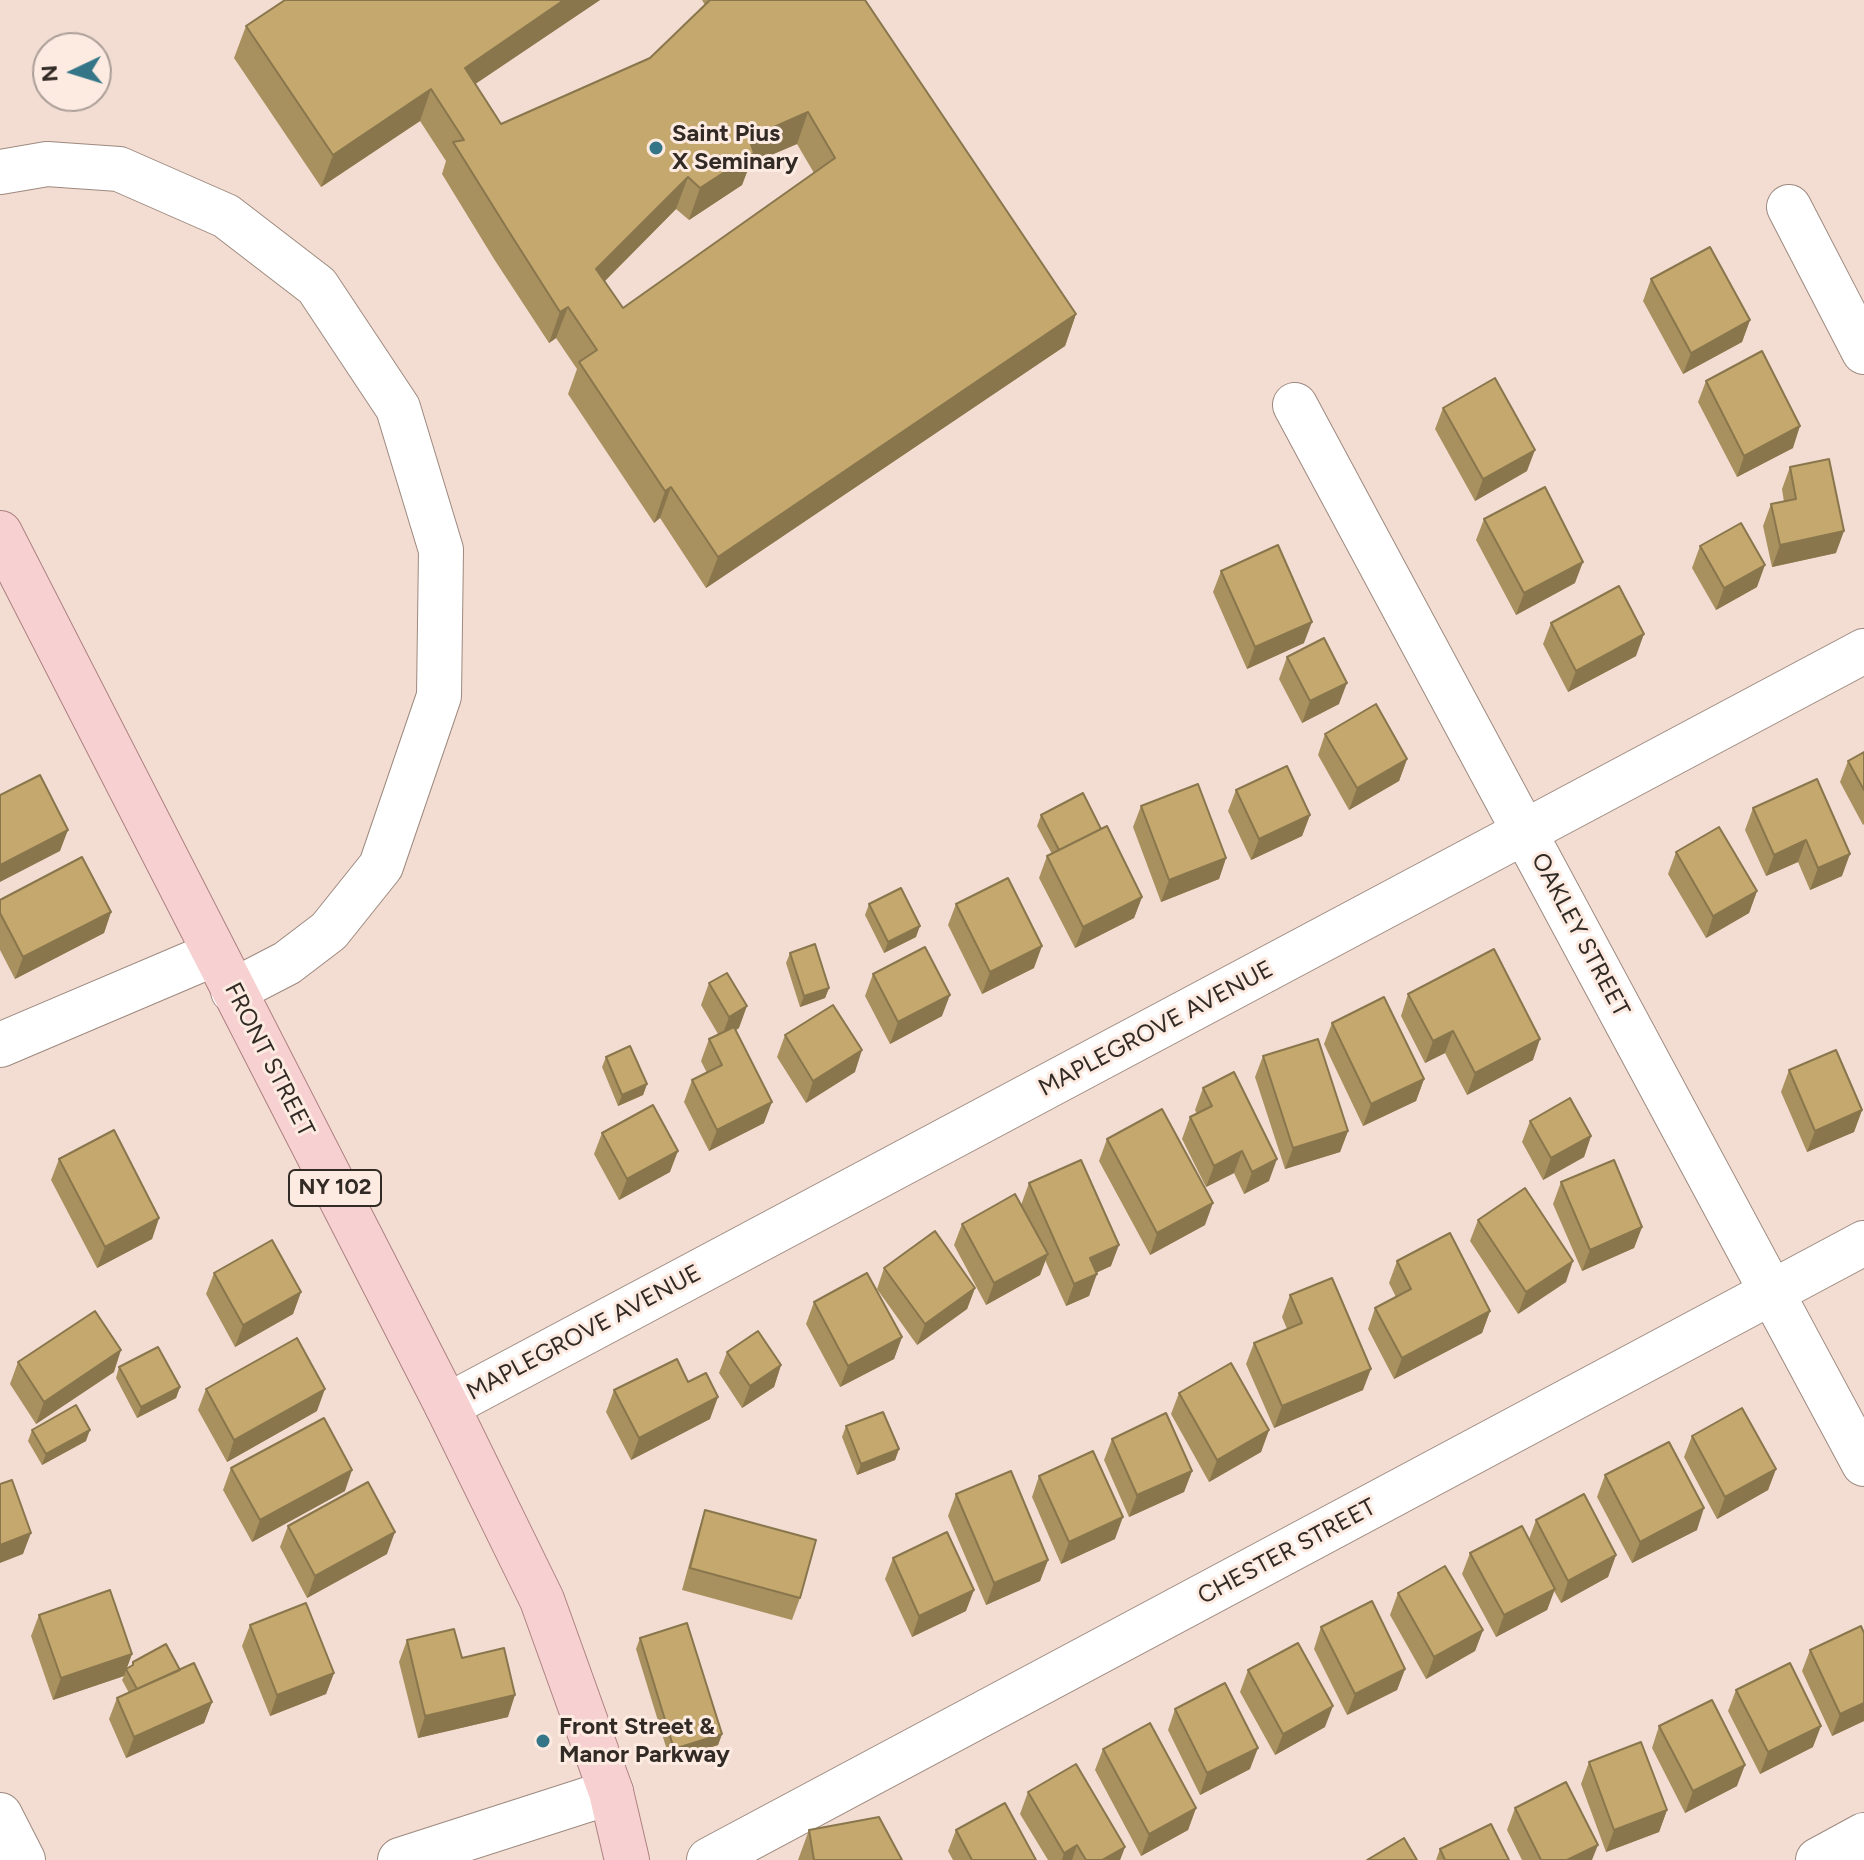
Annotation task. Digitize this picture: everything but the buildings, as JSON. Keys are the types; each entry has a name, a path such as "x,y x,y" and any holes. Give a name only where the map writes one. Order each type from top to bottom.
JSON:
{"main road":[{"name":"FRONT STREET","path":"0,533 447,1406 542,1600 611,1792 627,1860"}],"street":[{"path":"0,172 47,164 119,169 226,216 317,286 398,408 441,550 439,696 381,866 329,931 287,963 223,972 0,1045"},
{"path":"1789,207 1864,352"},
{"name":"OAKLEY STREET","path":"1295,405 1864,1464"},
{"name":"MAPLEGROVE AVENUE","path":"447,1406 1864,651"},
{"name":"CHESTER STREET","path":"709,1860 1864,1243"},
{"path":"400,1860 611,1792"},
{"path":"0,1815 23,1860"},
{"path":"1818,1860 1864,1835"}],"place":[{"name":"Saint Pius X Seminary","path":"656,148"},
{"name":"Front Street & Manor Parkway","path":"543,1741"}]}
